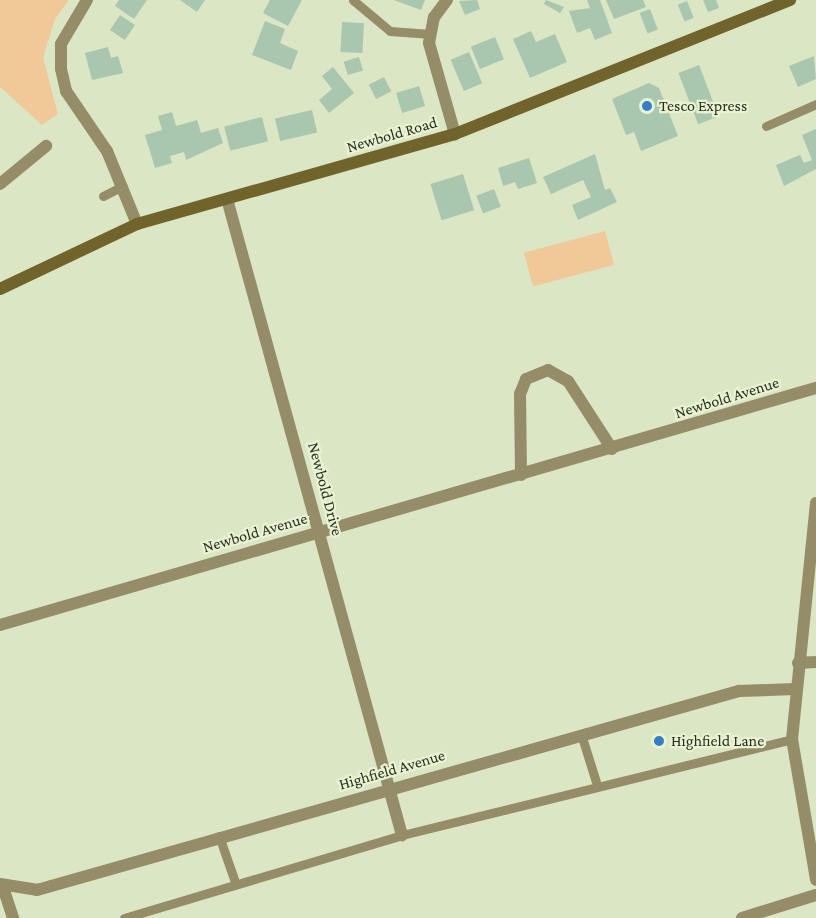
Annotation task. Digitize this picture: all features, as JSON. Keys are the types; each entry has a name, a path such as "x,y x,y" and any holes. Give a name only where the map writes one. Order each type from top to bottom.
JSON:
{"main road":[{"name":"Newbold Road","path":"0,290 137,224 455,134 790,0"}],"street":[{"path":"87,0 61,44 61,69 66,91 107,151 137,224"},
{"path":"447,0 434,17 430,34 455,134"},
{"path":"0,183 46,146"},
{"name":"Newbold Drive","path":"227,199 402,835"},
{"path":"521,475 520,394 526,380 548,370 568,381 612,449"},
{"name":"Newbold Avenue","path":"0,625 816,388"},
{"path":"816,503 795,689 792,739 816,880"},
{"path":"798,663 816,662"},
{"name":"Highfield Avenue","path":"2,886 37,890 219,836 739,691 795,689"},
{"path":"2,886 13,918"},
{"path":"742,918 816,895"}],"lane":[{"path":"353,0 390,31 430,34"},
{"path":"766,126 816,104"},
{"path":"102,196 123,186"},
{"path":"581,734 597,784"},
{"path":"124,918 235,882 402,835 597,784 792,739"},
{"path":"219,836 235,882"}],"shaded area":[{"path":"0,0 69,0 55,19 43,58 58,114 42,125 0,87"},
{"path":"605,231 614,265 533,287 524,253"}],"building":[{"path":"119,0 147,0 134,19 115,6"},
{"path":"180,0 205,0 197,12"},
{"path":"270,0 302,0 288,26 263,13"},
{"path":"394,0 425,0 421,10"},
{"path":"477,0 480,9 465,15 459,1"},
{"path":"546,0 564,7 560,13 544,4"},
{"path":"587,0 600,0 612,33 595,40 590,28 577,33 569,11 590,8"},
{"path":"606,0 643,0 646,7 614,19"},
{"path":"703,0 716,0 719,8 708,12"},
{"path":"687,1 694,18 684,21 678,5"},
{"path":"650,9 658,30 648,33 640,13"},
{"path":"120,15 135,25 125,40 110,30"},
{"path":"265,21 285,29 280,43 298,51 291,70 252,55"},
{"path":"342,22 364,23 362,53 340,52"},
{"path":"531,31 536,42 555,34 567,62 530,78 513,39"},
{"path":"495,37 504,59 480,69 471,47"},
{"path":"108,47 111,58 118,56 123,73 92,80 85,53"},
{"path":"469,52 482,83 464,91 451,60"},
{"path":"814,56 816,79 798,87 789,66"},
{"path":"359,57 363,70 348,75 344,62"},
{"path":"699,65 719,116 698,124 678,73"},
{"path":"333,67 354,93 329,113 319,100 332,89 322,76"},
{"path":"384,77 391,91 376,99 369,85"},
{"path":"649,83 659,88 678,136 641,151 634,132 626,135 612,99"},
{"path":"419,86 425,106 402,113 396,93"},
{"path":"312,110 317,132 280,141 275,119"},
{"path":"172,112 176,126 197,120 201,133 218,128 223,143 186,160 184,152 170,156 172,163 155,168 145,135 162,130 158,116"},
{"path":"262,117 268,141 230,151 224,126"},
{"path":"816,129 816,169 784,186 776,165 800,155 804,163 812,160 802,135"},
{"path":"595,154 605,190 610,188 617,202 578,220 572,205 591,197 583,180 551,194 543,177"},
{"path":"529,158 537,183 518,189 515,182 503,186 498,168"},
{"path":"463,174 474,210 442,220 430,184"},
{"path":"494,189 501,207 483,214 476,196"}],"place":[{"name":"Tesco Express","path":"647,106"},
{"name":"Highfield Lane","path":"659,741"}]}
